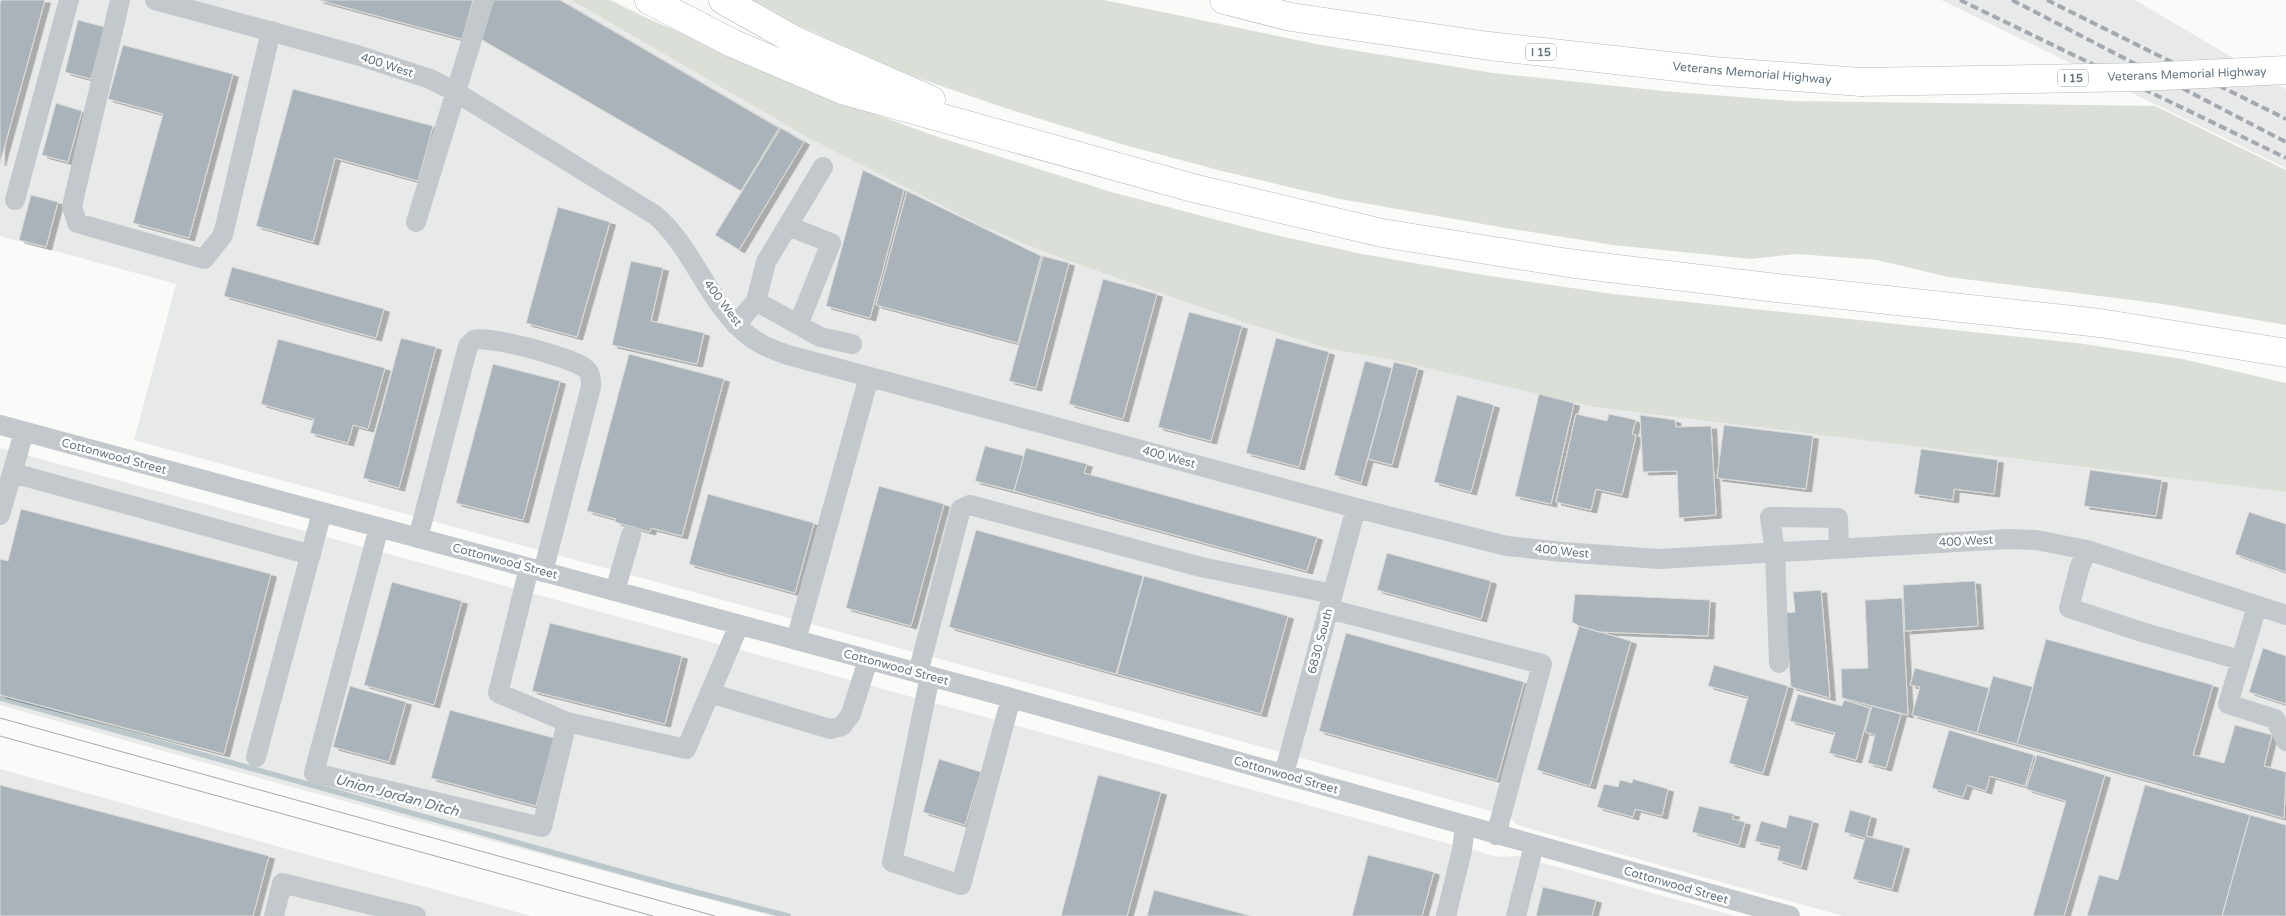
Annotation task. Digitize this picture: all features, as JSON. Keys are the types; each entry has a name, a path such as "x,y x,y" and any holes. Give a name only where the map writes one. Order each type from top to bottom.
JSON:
{"highway":[{"path":"650,0 732,42 842,90 1193,188 1382,233 1578,264 1768,287 2100,322 2286,353"},
{"path":"723,0 796,41 1034,145"},
{"path":"1211,0 1291,17"},
{"name":"Veterans Memorial Highway","path":"1224,0 1291,17 1508,48 1713,71 1860,82 2142,77 2286,70"},
{"path":"2253,346 2286,358"}],"street":[{"path":"15,200 68,0"},
{"path":"120,0 72,206 78,223 204,260 223,235 271,31"},
{"name":"400 West","path":"155,0 207,6 271,31 401,68 454,91 655,215 676,236 736,324 753,339 770,348 869,377 1356,508 1507,546 1659,559 2009,539 2036,540 2087,550 2286,615"},
{"path":"416,222 454,91 484,0"},
{"path":"736,324 756,301 766,262 823,167"},
{"path":"788,226 831,243 798,325"},
{"path":"756,301 820,337 852,344"},
{"path":"418,538 464,356 474,340 487,338 540,351 579,364 588,370 591,379 590,393 562,499 536,570 498,693 567,722 686,749 739,625"},
{"path":"796,640 869,377"},
{"name":"Cottonwood Street","path":"0,425 1011,698 1790,916"},
{"path":"0,515 24,432"},
{"path":"13,473 310,555"},
{"path":"1011,698 961,885 892,862 924,675 962,509 970,504 1331,602 1542,664 1496,835"},
{"name":"6830 South","path":"1284,774 1356,508"},
{"path":"256,757 322,512"},
{"path":"1778,663 1775,552 1770,517 1838,518 1839,548"},
{"path":"380,527 314,772 542,827 567,722"},
{"path":"615,591 631,535"},
{"path":"2087,550 2079,569 2069,608 2142,632 2240,660"},
{"path":"2257,606 2228,704 2275,718 2286,741"},
{"path":"710,694 830,728 842,726 851,714 868,660"},
{"path":"1446,916 1462,850 1465,826"},
{"path":"1516,916 1534,845"},
{"path":"274,916 282,883 416,916"}],"shaded area":[{"path":"0,0 571,0 810,139 982,226 1049,254 1243,322 1330,349 1392,360 1593,407 2286,492 2286,916 1843,916 1517,825 1509,816 1208,732 134,440 176,284 0,236"},
{"path":"571,0 610,0 649,19 855,107 941,138 1111,192 1267,233 1362,254 1483,275 1613,294 2077,343 2182,359 2286,383 2286,492 1593,407 1392,360 1330,349 1243,322 1049,254 982,226 810,139"},
{"path":"748,0 1104,0 1321,45 1493,73 1663,91 1790,101 2155,106 2286,170 2286,325 2163,304 1948,277 1877,260 1796,254 1751,259 1613,245 1340,199 1222,171 1121,144 1011,110 912,76 779,17"},
{"path":"1941,0 2135,0 2286,89 2286,168"},
{"path":"0,448 1498,857 1518,856 1736,916 771,916 270,781 0,705"},
{"path":"0,769 298,852 531,916 0,916"}],"building":[{"path":"1,0 45,0 0,163 0,4"},
{"path":"318,0 473,0 462,39"},
{"path":"490,0 560,0 779,128 741,191 479,38"},
{"path":"78,20 105,27 91,79 65,72"},
{"path":"123,45 233,74 189,238 133,223 163,114 108,99"},
{"path":"293,89 433,126 418,181 335,158 313,242 256,226"},
{"path":"56,103 82,111 68,162 42,155"},
{"path":"781,128 804,142 739,250 715,235"},
{"path":"863,170 904,190 870,318 826,306"},
{"path":"907,191 1041,256 1018,343 876,305"},
{"path":"31,195 58,202 46,247 19,240"},
{"path":"558,207 610,222 577,337 526,323"},
{"path":"1043,256 1069,263 1036,388 1009,381"},
{"path":"631,261 663,268 651,321 704,333 697,364 612,345"},
{"path":"232,267 384,309 376,338 224,296"},
{"path":"1103,279 1157,294 1123,419 1069,404"},
{"path":"1189,312 1242,326 1211,441 1158,427"},
{"path":"401,338 436,347 399,488 363,478"},
{"path":"1276,338 1329,352 1299,467 1246,453"},
{"path":"278,339 385,368 368,429 353,425 348,443 310,433 314,419 261,404"},
{"path":"629,354 724,379 682,536 651,528 650,532 615,522 616,519 587,511"},
{"path":"1365,361 1392,368 1361,483 1334,475"},
{"path":"1394,362 1418,368 1392,465 1368,459"},
{"path":"493,364 560,381 523,520 456,503"},
{"path":"1539,394 1574,403 1551,504 1515,496"},
{"path":"1457,395 1494,405 1471,492 1434,482"},
{"path":"1576,414 1607,421 1609,414 1636,420 1632,434 1636,435 1622,495 1596,489 1591,510 1556,502"},
{"path":"1640,415 1675,420 1676,427 1711,426 1716,515 1679,518 1677,471 1643,472"},
{"path":"1724,425 1813,436 1806,489 1717,478"},
{"path":"985,446 1024,456 1014,491 975,481"},
{"path":"1026,448 1087,464 1084,473 1317,537 1307,571 1014,491"},
{"path":"1921,449 1998,460 1994,494 1954,489 1953,500 1914,494"},
{"path":"2090,470 2162,480 2156,516 2084,506"},
{"path":"879,486 944,504 911,626 846,608"},
{"path":"708,494 814,523 795,593 689,564"},
{"path":"21,509 271,574 224,754 0,695 0,559 8,561"},
{"path":"2249,512 2286,524 2286,572 2235,554"},
{"path":"976,530 1143,576 1116,674 949,627"},
{"path":"1387,553 1491,581 1481,619 1377,590"},
{"path":"1144,576 1288,616 1261,714 1117,674"},
{"path":"1975,581 1978,626 1905,631 1903,585"},
{"path":"392,582 462,601 434,705 364,685"},
{"path":"1821,590 1830,698 1791,687 1785,613 1795,612 1793,592"},
{"path":"1575,594 1710,600 1708,636 1599,632 1579,626 1572,622"},
{"path":"1902,598 1908,715 1842,698 1841,669 1868,668 1865,600"},
{"path":"550,623 682,656 665,724 532,691"},
{"path":"1579,626 1631,641 1590,786 1537,770"},
{"path":"1346,633 1524,682 1497,780 1319,731"},
{"path":"2046,639 2213,685 2193,755 2224,763 2235,725 2272,735 2264,766 2286,772 2284,818 2017,744"},
{"path":"2263,648 2286,656 2286,704 2249,692"},
{"path":"1714,665 1788,686 1763,773 1729,763 1748,697 1708,686"},
{"path":"1915,668 1989,688 1977,733 1912,715 1920,687 1910,685"},
{"path":"1993,676 2033,687 2017,744 1977,733"},
{"path":"350,686 406,702 389,762 333,747"},
{"path":"1798,694 1842,706 1844,700 1870,708 1856,760 1829,753 1835,733 1790,721"},
{"path":"1872,706 1901,714 1886,768 1868,763 1875,735 1865,732"},
{"path":"450,710 554,738 536,806 431,778"},
{"path":"1949,730 2034,755 2025,786 1990,776 1986,791 1967,785 1963,797 1932,788"},
{"path":"2037,755 2105,775 2064,916 2033,916 2066,801 2026,789"},
{"path":"939,759 981,772 965,825 923,812"},
{"path":"1098,775 1161,792 1127,916 1061,916"},
{"path":"1633,779 1668,789 1662,816 1635,809 1633,817 1597,807 1604,784 1618,787 1620,780 1632,783"},
{"path":"0,785 269,856 253,916 0,916"},
{"path":"2145,785 2250,815 2222,916 2087,916 2099,875 2118,880"},
{"path":"1699,806 1734,814 1732,819 1745,822 1739,845 1692,832"},
{"path":"1850,810 1871,816 1866,836 1904,846 1892,889 1853,879 1865,838 1844,832"},
{"path":"1789,815 1813,821 1801,867 1777,860 1780,847 1755,841 1761,821 1786,828"},
{"path":"2250,815 2286,825 2286,916 2222,916"},
{"path":"1368,855 1434,872 1422,916 1352,916"},
{"path":"1543,887 1596,900 1592,916 1536,916"},
{"path":"1154,890 1251,916 1147,916"}],"waterway":[{"name":"Union Jordan Ditch","path":"0,698 676,887 788,916"}],"tram line":[{"path":"0,718 715,916"},
{"path":"0,736 653,916"}],"railway":[{"path":"1960,0 2286,158"},
{"path":"2012,0 2286,142"},
{"path":"2047,0 2286,119"}]}
